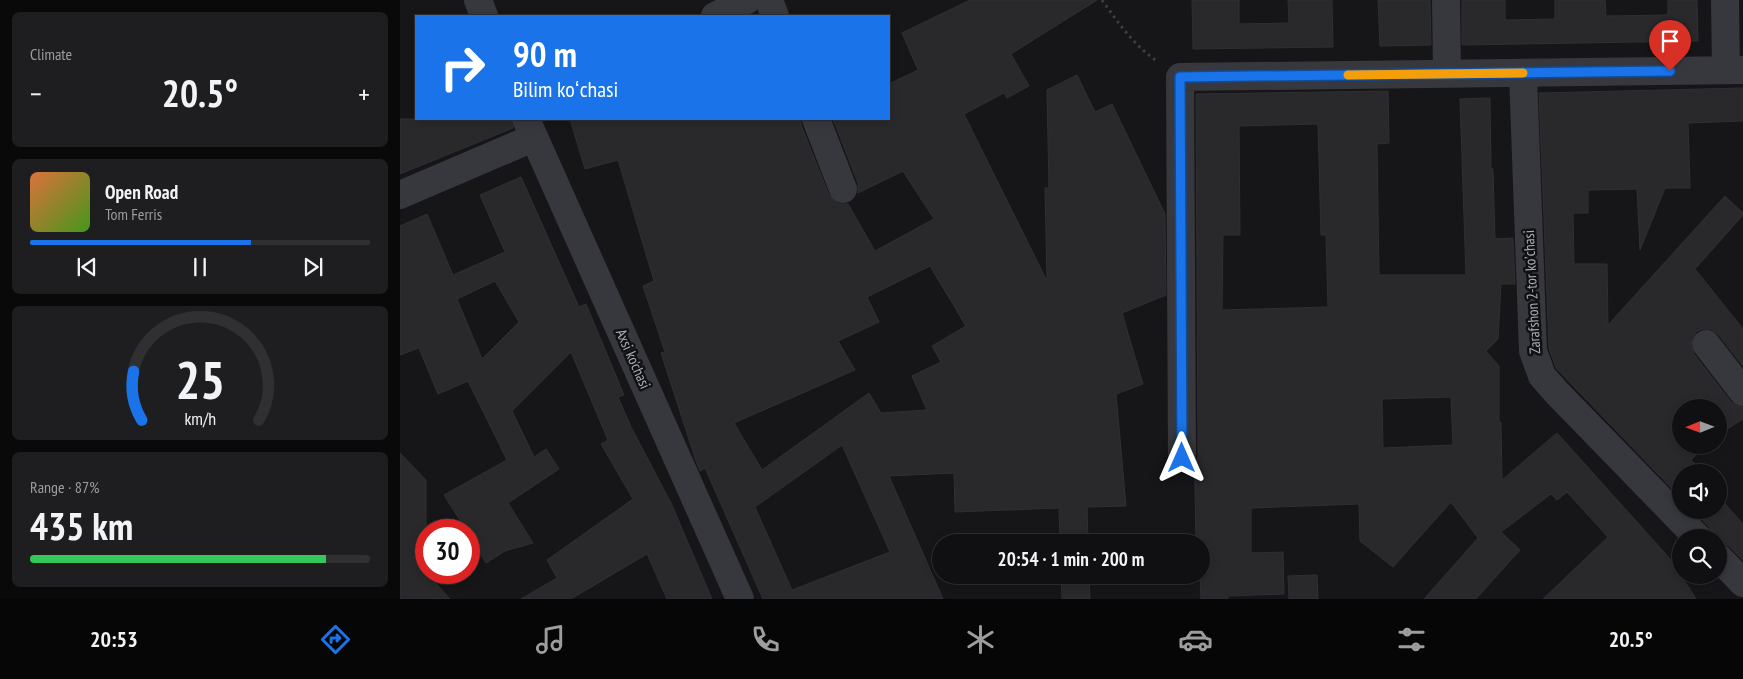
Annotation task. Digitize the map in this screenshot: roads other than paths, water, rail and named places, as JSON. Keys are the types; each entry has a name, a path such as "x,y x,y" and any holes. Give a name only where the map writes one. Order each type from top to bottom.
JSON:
{"street":[{"path":"478,0 484,15"},
{"path":"718,15 747,0"},
{"path":"769,0 775,15"},
{"path":"1446,0 1447,74"},
{"path":"1182,458 1180,77 1734,70 1725,0"},
{"name":"Zarafshon 2-tor koʼchasi","path":"1523,73 1533,351 1542,376 1689,529"},
{"path":"816,120 843,189"},
{"path":"400,195 529,129"},
{"name":"Axsi ko'chasi","path":"529,129 740,599"},
{"path":"1706,344 1743,392"},
{"path":"1727,566 1743,583"}]}
